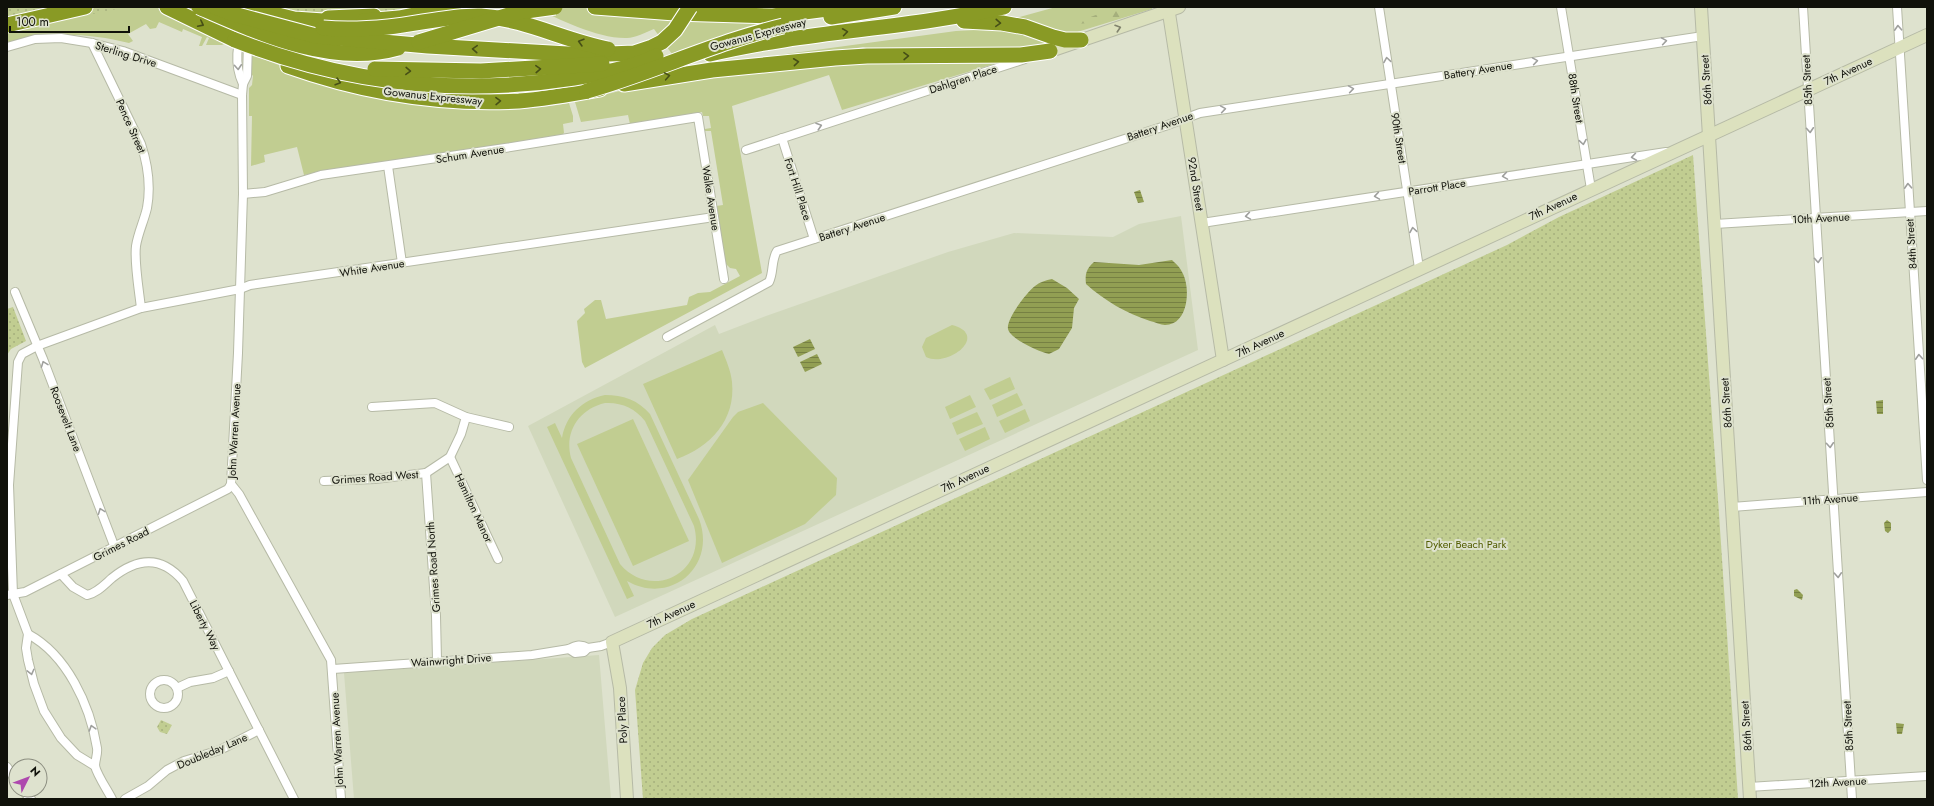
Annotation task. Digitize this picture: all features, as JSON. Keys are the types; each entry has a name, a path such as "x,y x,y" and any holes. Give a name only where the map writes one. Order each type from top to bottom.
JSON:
{"highway":[{"path":"7,25 85,7"},
{"name":"Gowanus Expressway","path":"167,7 288,66 344,84 405,95 450,100 502,101 542,98 588,91 618,82 723,43 783,26 894,7"},
{"path":"199,7 262,32 299,44 328,51 362,54 393,49 519,12 555,7"},
{"path":"215,7 230,13 316,36 428,46 585,55 634,53 652,47 662,42 675,30 690,7"},
{"path":"234,7 247,13 293,24 330,28 387,27 459,17 481,16 517,21 565,38 599,47 618,50 638,48 659,38 673,27 686,7"},
{"path":"247,13 297,18 364,17 436,7"},
{"path":"247,13 332,23 398,18 454,7"},
{"path":"595,7 674,13 757,16 807,13 841,7"},
{"path":"314,60 372,69 445,72 530,69 614,62 644,56 668,44 684,29 697,7"},
{"path":"235,40 267,52 314,66 387,80 434,86 477,87 516,85 588,76 653,57 669,48 681,38 692,24 702,7"},
{"name":"Gowanus Expressway","path":"710,54 807,37 972,14 1004,7"},
{"path":"917,22 964,21 1002,23 1025,27 1065,40 1081,40"},
{"path":"588,91 712,70 867,56 1021,55 1050,51"}],"main road":[{"name":"86th Street","path":"1701,7 1750,793"},
{"name":"Dahlgren Place","path":"1050,51 1172,8"},
{"name":"92nd Street","path":"1172,8 1185,119 1223,360"},
{"name":"7th Avenue","path":"612,642 1419,268 1927,35"},
{"name":"Poly Place","path":"612,642 620,688 627,799"}],"street":[{"name":"90th Street","path":"1379,7 1419,268"},
{"name":"88th Street","path":"1561,7 1591,189"},
{"name":"85th Street","path":"1803,7 1852,799"},
{"name":"84th Street","path":"1897,7 1927,480"},
{"name":"John Warren Avenue","path":"247,13 249,36 247,49 247,76 243,84 242,95 243,194 231,484 239,494 331,660 341,799"},
{"name":"Battery Avenue","path":"667,337 769,282 772,276 773,256 777,251 1200,113 1703,36"},
{"name":"Sterling Drive","path":"7,47 35,39 55,38 92,43 123,51 242,95"},
{"name":"Pence Street","path":"92,43 141,144 147,161 148,198 136,248 141,308"},
{"name":"Dahlgren Place","path":"746,150 1050,51"},
{"name":"Schum Avenue","path":"243,194 265,192 321,175 388,166 698,117"},
{"name":"Walke Avenue","path":"698,117 724,278"},
{"name":"Fort Hill Place","path":"782,138 814,239"},
{"name":"Parrott Place","path":"1202,223 1586,163 1672,152"},
{"path":"388,166 402,263"},
{"name":"10th Avenue","path":"1715,224 1927,211"},
{"name":"White Avenue","path":"28,634 10,594 8,476 18,362 22,354 37,346 141,308 240,289 263,283 714,216"},
{"name":"Roosevelt Lane","path":"15,292 115,548"},
{"path":"372,407 435,403 466,418 509,427"},
{"name":"Grimes Road West","path":"324,481 375,479 426,473 444,462 450,456 462,434 466,418"},
{"name":"Hamilton Manor","path":"450,456 498,559"},
{"name":"Grimes Road North","path":"426,473 436,616 437,660"},
{"name":"Grimes Road","path":"10,594 25,592 115,548 228,489 231,484"},
{"name":"11th Avenue","path":"1732,506 1927,492"},
{"name":"Liberty Way","path":"61,574 76,589 87,595 94,594 121,571 137,563 156,563 168,568 183,581 294,799"},
{"path":"96,766 77,755 61,738 44,711 28,660 26,648 28,634 43,642 65,669 77,688 83,700 98,750 96,766 112,799"},
{"name":"7th Avenue","path":"590,647 601,646 612,642"},
{"name":"Wainwright Drive","path":"332,669 437,660 532,655 570,649 574,646 583,645 590,647"},
{"path":"177,688 190,682 213,678 229,671"},
{"name":"Doubleday Lane","path":"124,799 148,786 168,770 184,761 220,750 259,730"},
{"name":"12th Avenue","path":"1750,793 1851,781 1927,776"}],"shaded area":[{"path":"1140,190 1144,202 1138,203 1134,192"},
{"path":"1181,216 1198,350 615,617 528,426 715,325 719,334 948,252 1014,233 1113,237 1139,224"},
{"path":"1172,260 1180,268 1187,287 1186,304 1183,312 1179,319 1173,323 1162,325 1133,314 1108,301 1086,284 1087,272 1089,267 1094,262 1139,265"},
{"path":"1052,279 1067,288 1079,299 1074,308 1072,328 1059,349 1049,354 1039,351 1019,341 1010,333 1008,325 1010,319 1027,294 1039,283"},
{"path":"810,339 815,349 798,357 793,347"},
{"path":"817,354 822,364 805,372 800,362"},
{"path":"1883,400 1883,414 1877,414 1876,401"},
{"path":"1887,520 1891,523 1891,530 1888,533 1885,531 1884,523"},
{"path":"1797,589 1803,595 1802,600 1794,596 1794,590"},
{"path":"599,655 611,799 354,799 344,673"},
{"path":"1896,723 1904,724 1902,734 1897,734"}],"green space":[{"path":"7,7 126,7 7,32"},
{"path":"111,7 232,8 224,44 222,45 206,45 209,38 207,37 202,46 199,46 202,37 183,29 182,32 159,22 156,28 150,29 146,24 128,34 133,41 129,43 83,35 53,35 22,39 7,43 7,31"},
{"path":"273,7 408,7 382,13 275,12"},
{"path":"533,7 776,7 777,19 682,68 654,29 640,35 627,38 604,35 591,32"},
{"path":"1056,7 1152,7 1152,9 1074,33 1059,35 1012,19"},
{"path":"1116,7 1140,7 1136,11 1120,17 1077,24 1083,20"},
{"path":"996,29 1020,32 1056,45 1028,51 880,52 863,47 827,53 735,61 956,31"},
{"path":"251,54 331,84 364,95 393,102 472,110 530,108 569,103 573,116 573,122 563,124 564,133 562,135 304,175 297,147 264,155 265,162 251,166 252,116 249,116 249,88 252,85 253,76 249,71"},
{"path":"1004,61 842,110 829,75 732,106 762,273 585,368 582,362 577,321 585,313 584,309 595,300 601,300 606,319 687,305 689,297 698,293 710,292 740,276 736,269 730,268 726,264 716,206 723,205 711,131 705,131 705,129 711,128 709,116 703,116 702,112 630,124 628,115 581,122 575,102 656,82 865,62"},
{"name":"Dyker Beach Park","path":"1693,155 1738,799 643,799 635,690 643,663 652,648 665,635 692,619 1507,245 1559,217"},
{"path":"13,307 26,341 11,349 7,355 7,309"},
{"path":"952,325 963,330 967,336 966,342 962,349 945,358 935,359 926,357 922,347 926,338"},
{"path":"722,350 732,382 730,408 725,420 710,439 689,454 677,459 643,384"},
{"path":"1010,377 1015,389 990,400 984,389"},
{"path":"1017,393 1023,405 997,417 992,405"},
{"path":"605,395 624,397 640,405 650,414 699,519 703,536 702,552 696,566 686,577 674,585 659,588 643,587 627,581 634,596 627,599 547,427 555,423 562,438 567,422 576,410 597,397","holes":["611,403 632,409 645,421 694,526 696,543 692,557 684,568 674,576 660,581 646,580 633,575 620,564 571,458 569,448 570,439 572,431 581,416 596,406"]},
{"path":"970,395 976,407 950,419 945,407"},
{"path":"763,403 837,478 836,495 805,524 722,563 688,480 733,417 738,412"},
{"path":"1025,409 1030,421 1005,433 999,421"},
{"path":"977,412 983,424 957,435 952,423"},
{"path":"633,419 689,541 633,566 577,444"},
{"path":"985,427 990,439 965,451 959,439"},
{"path":"161,720 172,725 167,734 160,732 157,727"}],"tunnel":[{"path":"488,95 540,91 589,82"}]}
